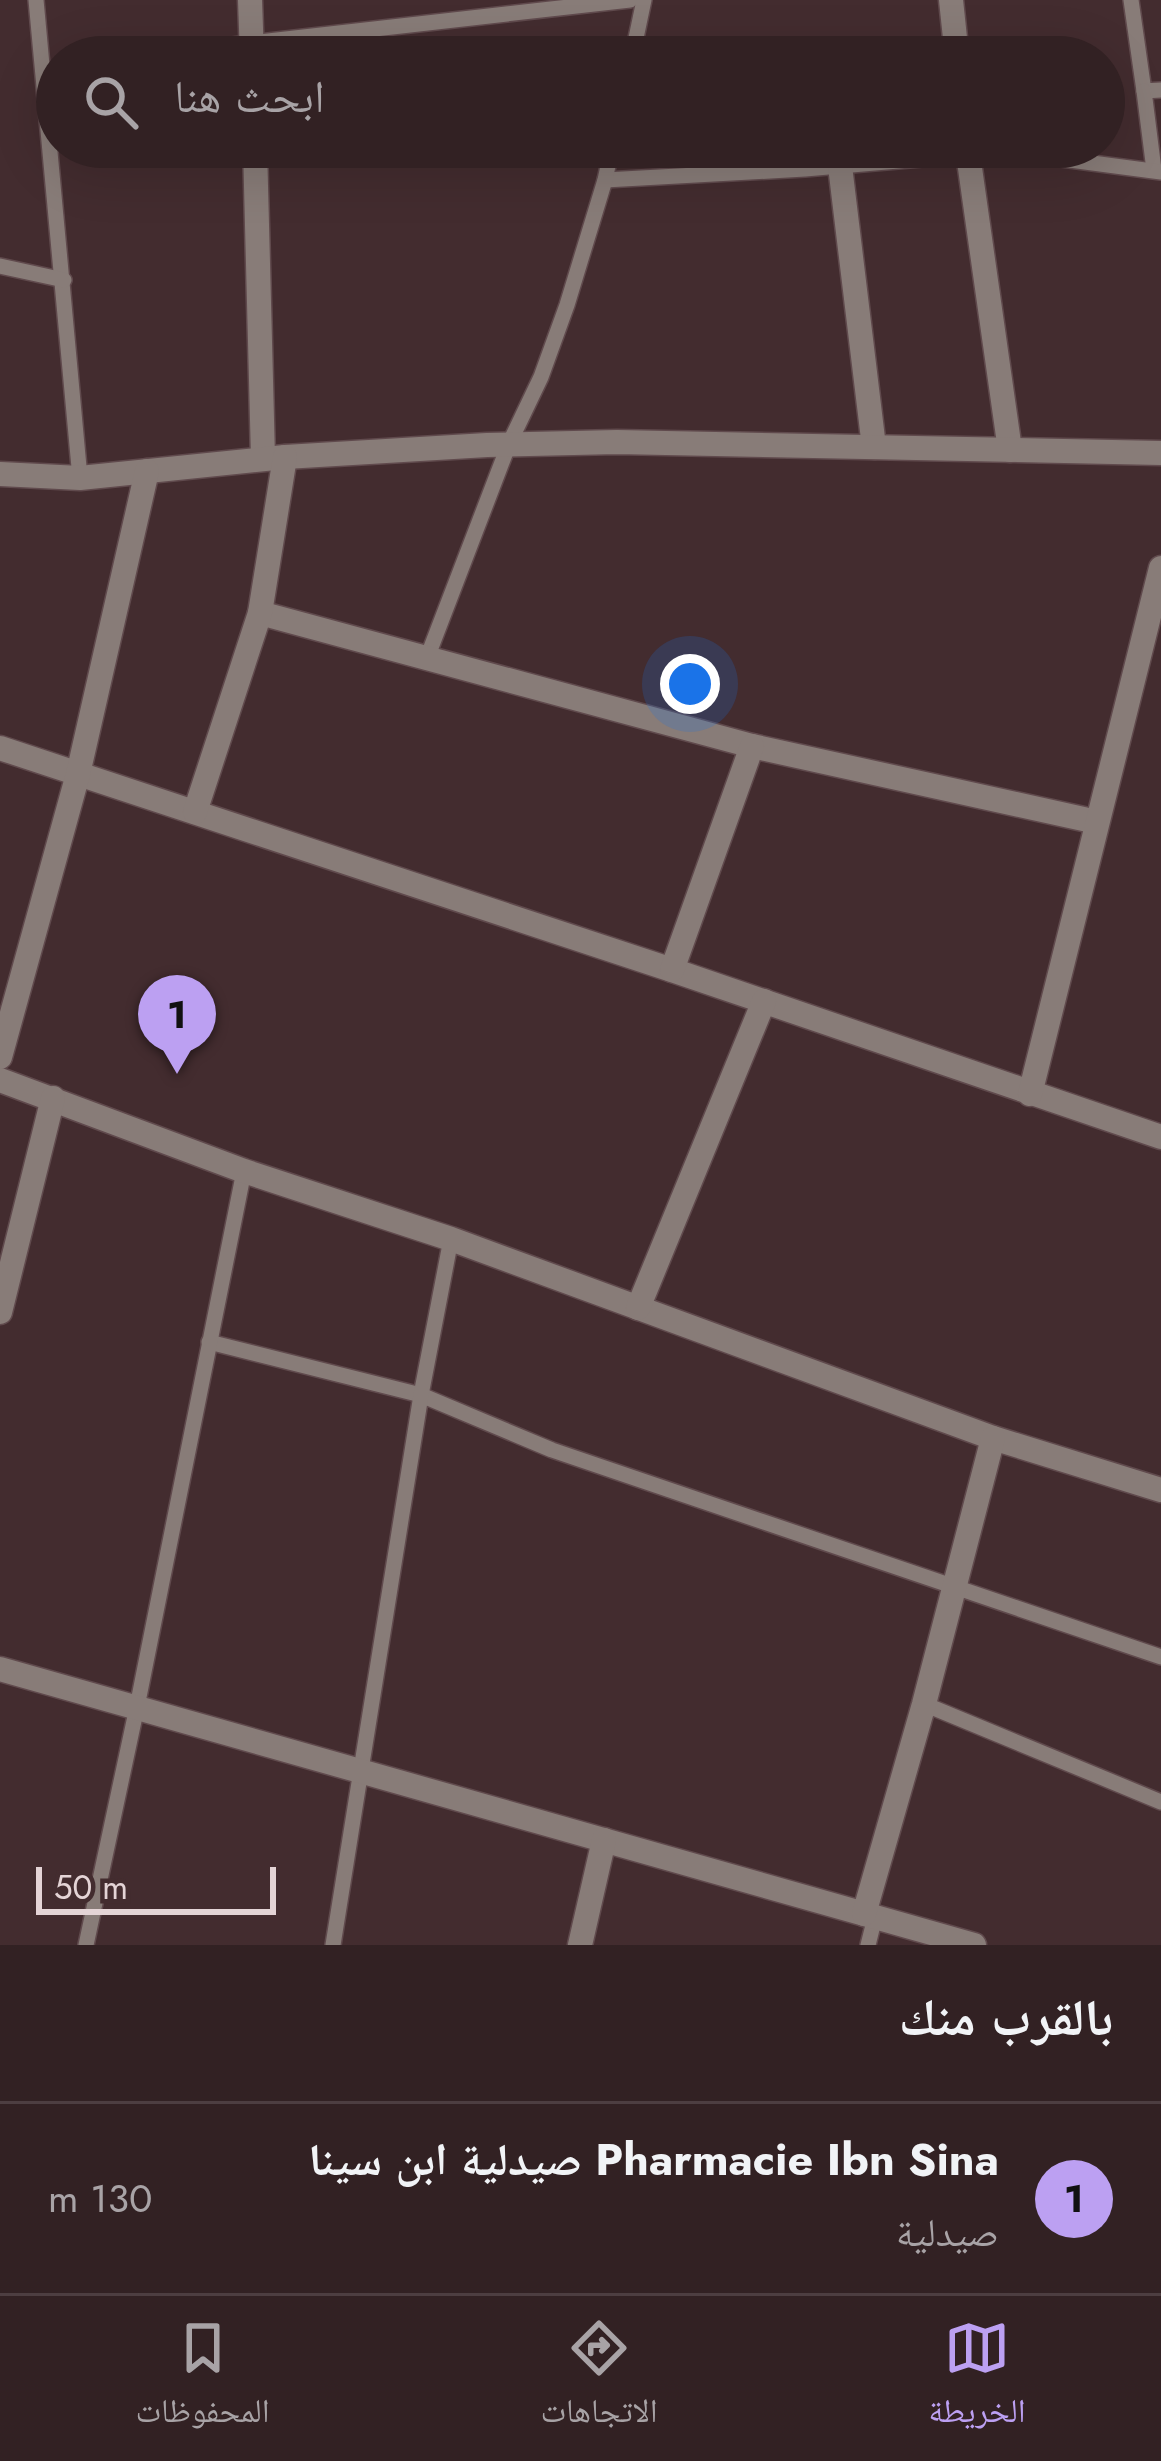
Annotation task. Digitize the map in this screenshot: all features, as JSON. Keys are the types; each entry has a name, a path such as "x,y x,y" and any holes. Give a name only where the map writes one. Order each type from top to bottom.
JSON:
{"street":[{"path":"250,0 251,36"},
{"path":"951,0 955,36"},
{"path":"195,812 260,613 274,457 256,168"},
{"path":"840,168 874,447"},
{"path":"969,168 1010,450"},
{"path":"0,474 80,478 274,457 617,442 1161,453"},
{"path":"0,1057 78,773 147,470"},
{"path":"1030,1094 1161,568"},
{"path":"260,613 752,746 1097,822"},
{"path":"672,970 752,746"},
{"path":"0,748 1030,1094 1160,1132"},
{"path":"638,1308 764,1001"},
{"path":"0,1080 993,1438 1160,1488"},
{"path":"0,1312 53,1098"},
{"path":"870,1916 993,1438"},
{"path":"0,1669 974,1945"},
{"path":"580,1945 604,1840"}],"lane":[{"path":"36,0 43,36"},
{"path":"358,36 630,0"},
{"path":"636,36 644,0"},
{"path":"1125,167 1157,171 1152,91 1131,0"},
{"path":"56,168 80,478"},
{"path":"427,658 509,444 541,377 608,168"},
{"path":"605,180 806,168"},
{"path":"0,266 64,280"},
{"path":"86,1945 244,1171"},
{"path":"333,1945 421,1395 451,1239"},
{"path":"209,1342 421,1395 552,1450 1161,1657"},
{"path":"924,1704 1161,1802"},
{"path":"868,1945 870,1916"}],"place":[{"name":"Pharmacie Ibn Sina صيدلية ابن سينا","path":"177,1074"}]}
